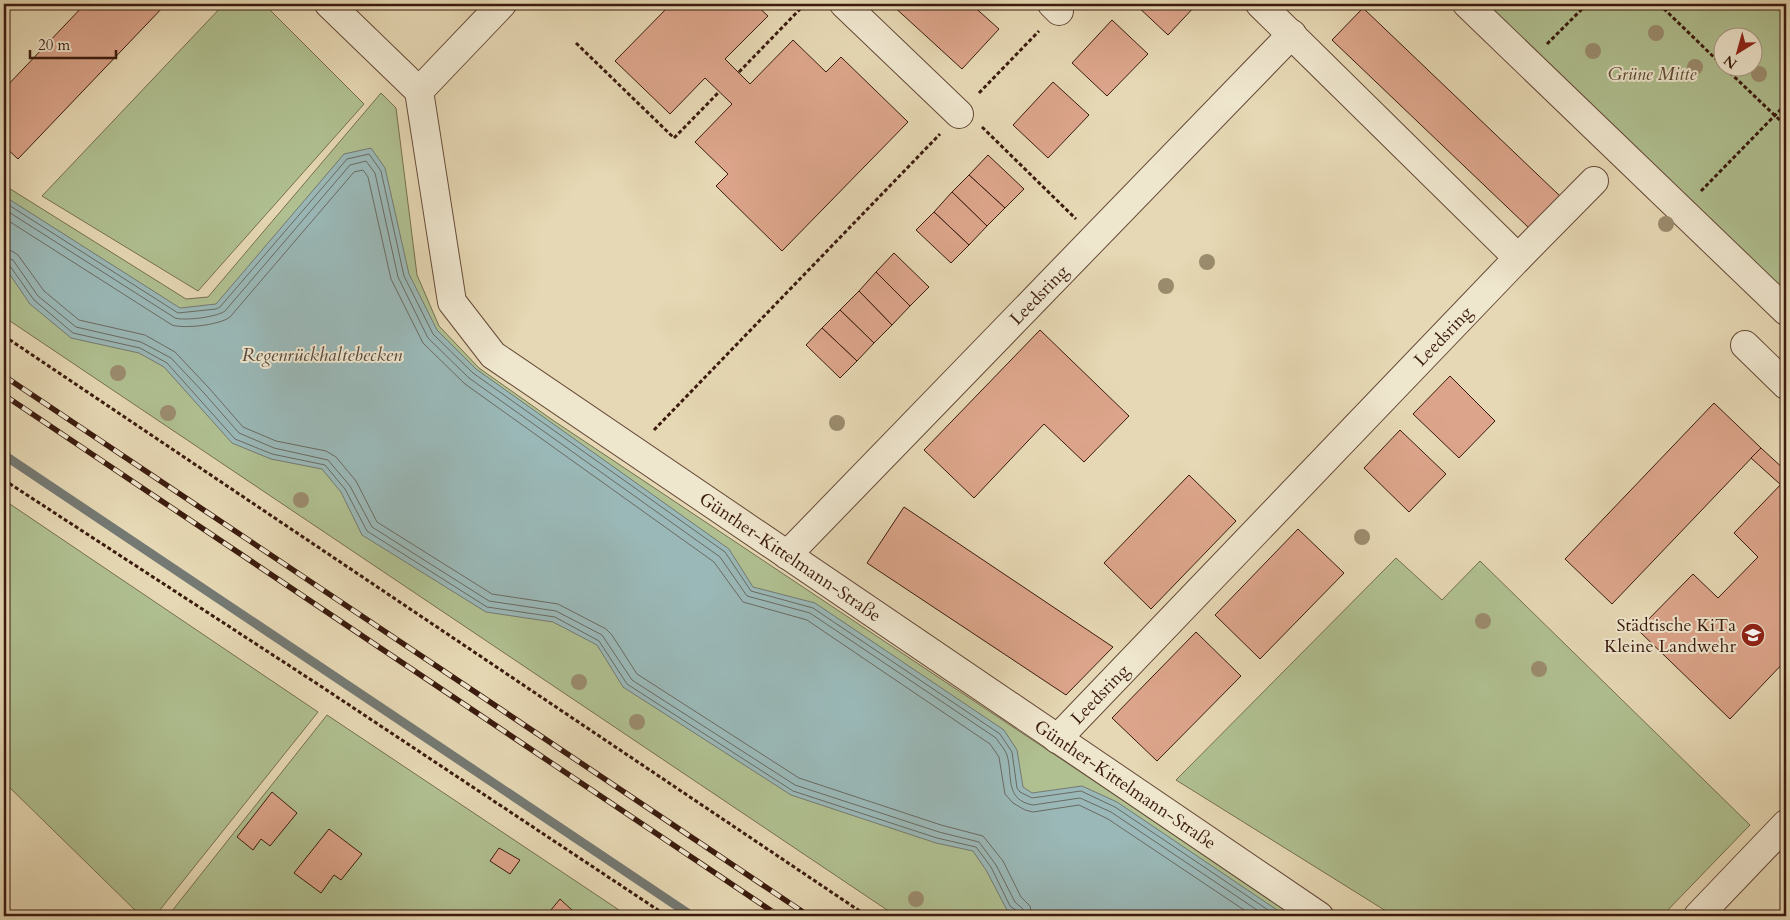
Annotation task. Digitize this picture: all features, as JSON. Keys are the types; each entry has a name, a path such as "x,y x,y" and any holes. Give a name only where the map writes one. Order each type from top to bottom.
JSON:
{"street":[{"path":"329,4 419,91 502,4"},
{"path":"844,4 961,112"},
{"path":"1260,4 1518,258"},
{"path":"1467,4 1786,310"},
{"name":"Leedsring","path":"787,555 1292,34"},
{"name":"Günther-Kittelmann-Straße","path":"419,91 452,302 493,355 1320,916"},
{"name":"Leedsring","path":"1057,739 1594,181"},
{"path":"1745,345 1786,385"},
{"path":"1698,916 1786,824"}],"path":[{"path":"738,72 805,4"},
{"path":"1547,45 1587,4"},
{"path":"1659,4 1712,55"},
{"path":"634,451 961,112 1055,7"},
{"path":"576,43 674,138 719,92"},
{"path":"1736,78 1786,126"},
{"path":"1700,192 1786,104"},
{"path":"961,112 1095,237"},
{"path":"4,336 867,916"},
{"path":"4,480 667,916"}],"green space":[{"path":"224,4 264,4 364,104 198,291 42,196"},
{"name":"Grüne Mitte","path":"1477,4 1786,4 1786,301"},
{"name":"Regenrückhaltebecken","path":"381,93 396,108 417,275 439,326 479,368 554,421 1293,916 896,916 4,317 4,185 186,299 208,297"},
{"path":"4,500 318,712 155,916 141,916 4,782"},
{"path":"1396,558 1442,600 1480,561 1750,825 1662,916 1394,916 1176,780"},
{"path":"327,715 628,916 168,916"}],"water":[{"name":"Regenrückhaltebecken","path":"371,148 385,168 409,274 437,330 476,369 729,549 753,587 815,603 1004,730 1017,750 1023,787 1032,793 1082,786 1117,802 1286,916 1016,916 1007,910 986,870 973,851 936,843 791,795 623,687 597,645 553,622 486,612 362,535 341,492 322,469 271,459 232,443 164,367 139,353 71,338 30,304 4,266 4,196 180,308 216,304 344,154"}],"building":[{"path":"85,4 166,4 18,159 4,146 4,89"},
{"path":"671,4 755,4 768,16 725,59 750,84 793,40 826,72 841,57 908,122 782,251 716,186 728,174 695,142 732,104 705,78 670,114 615,61"},
{"path":"891,4 971,4 999,29 962,69"},
{"path":"1135,4 1197,4 1168,35"},
{"path":"1363,8 1560,196 1529,228 1332,40"},
{"path":"1112,20 1148,54 1107,96 1072,63"},
{"path":"1053,82 1089,115 1048,158 1013,125"},
{"path":"988,155 1024,189 1005,208 969,175"},
{"path":"969,175 1005,208 987,226 952,192"},
{"path":"952,192 987,226 969,245 934,212"},
{"path":"934,212 969,245 951,263 916,230"},
{"path":"894,253 929,287 910,306 876,272"},
{"path":"876,272 910,306 892,325 859,291"},
{"path":"859,291 892,325 874,343 840,310"},
{"path":"840,310 874,343 857,361 822,328"},
{"path":"822,328 857,361 840,378 806,345"},
{"path":"1040,330 1129,416 1084,462 1044,424 974,498 924,450"},
{"path":"1450,376 1495,421 1459,458 1413,414"},
{"path":"1714,403 1761,448 1612,604 1565,559"},
{"path":"1400,430 1446,474 1409,512 1364,468"},
{"path":"1761,448 1786,471 1786,479 1781,485 1751,458"},
{"path":"1189,475 1236,521 1151,609 1104,563"},
{"path":"1786,479 1786,660 1730,719 1638,630 1693,574 1718,598 1758,557 1734,533"},
{"path":"904,507 1113,647 1066,695 867,563"},
{"path":"1298,529 1344,573 1260,659 1215,615"},
{"path":"1196,632 1241,676 1157,761 1112,718"},
{"path":"272,792 297,813 270,846 261,839 253,850 237,837"},
{"path":"329,829 362,854 341,880 334,875 321,893 294,873"},
{"path":"499,848 520,860 510,874 490,861"},
{"path":"560,899 573,911 568,916 546,916"}],"waterway":[{"path":"4,455 692,916"}],"railway":[{"path":"4,376 809,916"},
{"path":"4,395 779,916"}],"place":[{"name":"Städtische KiTa Kleine Landwehr","path":"1753,635"}]}
